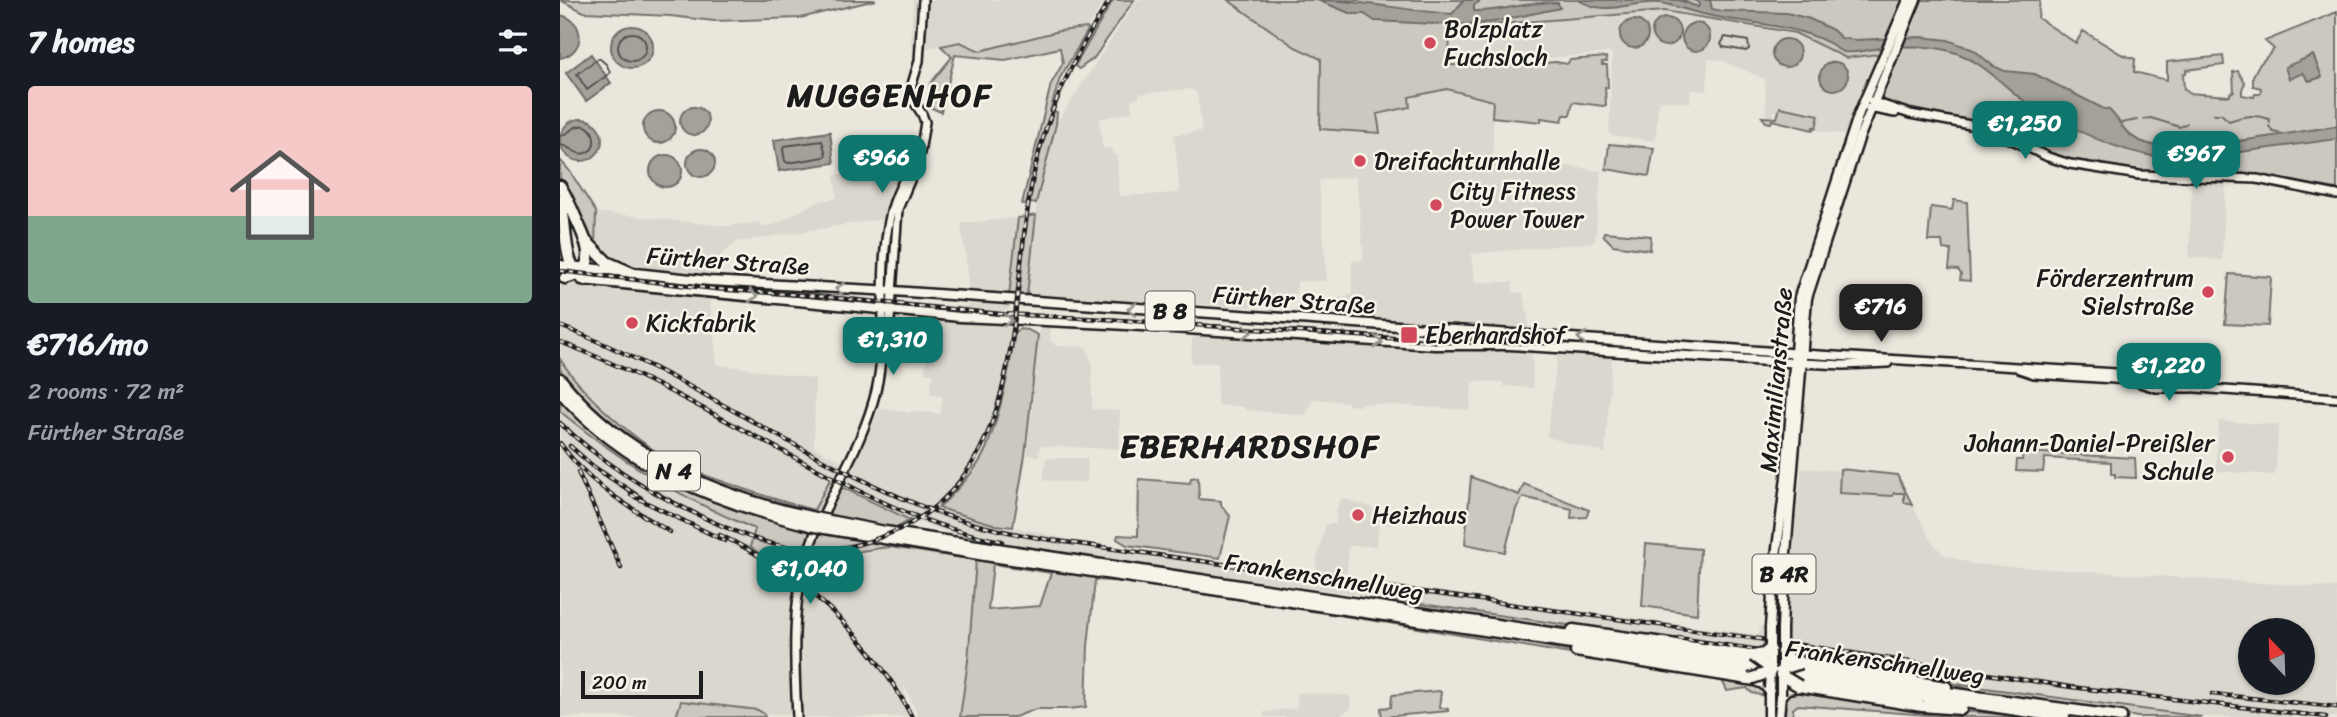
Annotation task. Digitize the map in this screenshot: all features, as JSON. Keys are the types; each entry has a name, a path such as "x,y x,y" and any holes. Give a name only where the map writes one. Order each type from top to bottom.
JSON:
{"highway":[{"path":"560,186 586,241 589,258 569,271"},
{"path":"560,200 564,250 569,271 586,280"},
{"path":"560,237 563,223"},
{"path":"586,241 604,260 632,273"},
{"name":"Frankenschnellweg","path":"560,379 604,424 657,461 731,495 812,522"},
{"name":"Frankenschnellweg","path":"560,391 607,437 663,474 723,500 812,522 1777,671 2121,717"},
{"path":"1520,632 1544,627 1588,631 1732,652 1753,656 1798,686 1811,689 1922,706 2019,711"},
{"path":"1520,632 1543,644 1605,657 1750,679 1760,681 1769,689"},
{"name":"Frankenschnellweg","path":"1520,632 2063,717"},
{"path":"1753,656 1770,649"},
{"path":"1782,652 1790,660 1913,680 1991,699"},
{"path":"1750,679 1806,663"},
{"path":"1781,694 1787,688 1798,686"}],"main road":[{"path":"797,717 795,623 801,576 814,537 866,424 879,376 898,209 919,159 925,130 925,120 909,94 919,61 923,0"},
{"name":"B 4R","path":"1867,106 1908,0"},
{"name":"B 4R","path":"1867,106 1874,100 1880,74 1916,0"},
{"path":"1874,100 1910,114"},
{"path":"1867,106 1987,128 2048,157 2070,164 2134,174 2260,180 2337,195"},
{"name":"Maximilianstraße","path":"1782,652 1800,290 1867,106"},
{"name":"Fürther Straße","path":"569,271 888,291 1798,358"},
{"name":"Fürther Straße","path":"586,280 923,314 1429,345 1521,346 1899,361 2133,380 2154,388 2196,388 2337,398"},
{"path":"694,291 698,285 695,280"},
{"path":"728,294 726,288 731,282"},
{"path":"867,290 872,300 867,308"},
{"path":"923,314 921,304 930,295"},
{"name":"Maximilianstraße","path":"1770,649 1774,568 1798,358"},
{"name":"B 4R","path":"1770,649 1781,694 1779,717"},
{"name":"B 4R","path":"1769,717 1769,689 1782,652"}],"shaded area":[{"path":"560,0 876,0 800,18 714,21 584,12"},
{"path":"913,0 1105,0 1087,28 1059,31 980,51 960,42 926,48 911,47"},
{"path":"1113,0 1134,0 1094,58 1079,69 1075,66"},
{"path":"1137,0 1228,0 1295,47 1322,59 1320,129 1379,133 1376,114 1409,107 1408,97 1447,89 1493,101 1493,164 1555,164 1601,171 1595,242 1471,254 1475,282 1513,282 1513,292 1523,293 1529,338 1340,326 1337,298 1352,295 1352,261 1364,260 1356,177 1319,180 1327,281 1297,281 1296,294 1276,294 1275,307 1027,298 1036,203 1056,124","holes":["1190,89 1197,93 1202,131 1174,135 1180,193 1119,196 1117,155 1114,155 1110,148 1103,148 1099,119 1132,112 1131,99 1139,98 1139,94"]},
{"path":"1228,0 2040,0 2038,18 2076,43 2083,31 2121,54 2135,59 2134,72 2167,80 2167,62 2223,56 2224,65 2186,70 2183,74 2184,89 2188,93 2230,96 2230,93 2234,92 2233,72 2238,71 2245,83 2242,95 2254,97 2255,94 2260,94 2261,88 2253,86 2253,76 2258,66 2274,49 2265,41 2337,12 2337,189 2240,173 2144,171 2052,156 2002,128 1895,105 1880,99 1889,77 1878,54 1846,58 1795,33 1664,11 1450,28 1449,65 1567,64 1570,60 1606,57 1607,62 1602,62 1602,65 1607,65 1606,105 1573,102 1570,115 1564,115 1562,121 1541,118 1541,122 1492,117 1493,101 1447,89 1409,97 1410,107 1377,114 1380,133 1320,129 1321,59 1295,47"},
{"path":"1655,11 1795,33 1846,58 1878,54 1846,135 1816,130 1819,116 1780,107 1773,117 1766,116 1765,79 1723,61 1708,59 1707,91 1691,90 1690,103 1659,100 1655,141 1609,135 1612,53 1523,60 1448,60 1450,27"},
{"path":"1087,28 1060,78 1050,111 1057,112 1056,124 1036,203 1022,204 1051,84 1063,63 1060,48 1005,60 955,55 941,112 925,105 929,99 930,84 952,57 941,46 960,42 980,51 1059,31"},
{"path":"1780,107 1819,115 1816,128 1813,127 1813,130 1772,120 1771,123 1766,122 1762,117 1777,118"},
{"path":"894,143 915,148 882,219 737,242 716,259 708,287 717,364 815,379 814,447 853,467 880,408 940,414 943,396 930,393 933,373 924,372 931,343 907,340 907,333 892,334 898,304 969,306 968,273 961,223 1018,218 1009,296 1010,310 1006,310 1005,326 1019,329 1015,333 1008,378 985,451 940,509 996,525 1035,531 1063,539 1318,575 1316,562 1326,524 1336,524 1337,508 1342,498 1395,515 1394,525 1379,524 1376,546 1349,546 1346,580 1759,635 1760,626 1789,628 1792,550 1802,468 1840,471 1839,493 1893,496 1893,493 1904,493 1904,502 1912,504 1932,542 1943,554 1973,564 2337,588 2337,717 2202,717 1940,682 1556,623 1007,545 970,539 910,520 829,482 814,510 769,499 698,471 653,449 620,425 567,370 560,359 560,267 608,272 595,249 596,212 726,226 759,222 762,226 774,225 817,202 837,198 834,176 853,170 852,158 896,151"},
{"path":"1609,144 1654,148 1649,176 1606,169"},
{"path":"560,160 596,212 595,249 560,182"},
{"path":"2192,180 2226,182 2222,260 2189,257"},
{"path":"1954,200 1967,202 1970,281 1960,280 1961,274 1958,270 1949,269 1951,250 1943,249 1942,241 1928,241 1931,207 1952,210"},
{"path":"1036,215 1027,295 1009,296 1018,218"},
{"path":"1604,232 1651,236 1650,250 1613,245 1603,235"},
{"path":"2229,274 2271,277 2268,326 2225,324"},
{"path":"1040,327 1050,328 1050,340 1056,346 1087,347 1092,366 1092,409 1120,411 1119,449 1040,446 1039,456 1027,455"},
{"path":"1193,327 1446,344 1532,344 1533,388 1503,386 1503,382 1472,381 1470,410 1361,403 1360,406 1349,405 1348,402 1313,399 1306,415 1217,405 1218,363 1191,363"},
{"path":"1019,329 1038,335 1025,455 1013,527 996,525 939,508 971,473 986,449 1004,392 1015,333"},
{"path":"1558,352 1612,357 1605,453 1547,437"},
{"path":"560,359 585,390 618,423 655,451 691,470 814,510 829,481 910,520 893,529 871,526 777,504 695,476 644,448 620,431 590,404 563,374"},
{"path":"560,400 614,448 674,483 738,509 807,529 809,527 1100,576 1433,625 1754,683 1763,689 1764,696 1752,693 1747,688 1727,691 1722,680 1389,623 1125,582 1095,580 1088,646 1086,707 1036,709 1015,717 960,717 968,661 976,560 890,547 880,548 814,558 806,584 750,547 755,529 656,480 560,411","holes":["993,564 1051,573 1040,606 988,610"]},
{"path":"560,411 649,477 755,529 782,567 806,584 813,558 878,548 890,547 977,560 960,717 918,717 904,685 906,703 914,717 798,717 798,714 763,714 758,710 682,701 676,717 560,717"},
{"name":"Johann-Daniel-Preißler Schule","path":"2219,421 2279,425 2275,475 2215,471"},
{"path":"2023,452 2135,458 2136,478 2115,477 2115,474 2111,474 2111,462 2045,458 2043,472 2016,471 2017,460 2022,460"},
{"path":"1046,458 1088,458 1087,483 1043,480"},
{"path":"1840,469 1897,475 1912,504 1904,502 1904,493 1894,493 1893,496 1839,493"},
{"path":"1198,477 1199,499 1221,501 1230,516 1220,558 1127,545 1117,539 1118,535 1138,536 1139,479 1190,483 1191,478"},
{"path":"1471,477 1519,495 1524,484 1589,510 1586,517 1571,518 1572,509 1523,497 1516,509 1505,552 1465,544"},
{"path":"1646,544 1700,549 1697,614 1642,606"},
{"path":"1394,600 1616,632 1529,624 1393,606"},
{"path":"1940,682 2202,717 2138,717 1995,695"},
{"path":"1794,689 1929,708 2030,717 1953,717 1798,705 1793,709 1793,717 1785,717 1786,693"},
{"path":"1439,691 1439,707 1448,711 1382,717 1381,708 1391,707 1392,695"},
{"path":"1297,692 1350,696 1351,709 1337,717 1264,717 1264,712 1297,708"},
{"path":"681,701 758,710 765,717 676,717"}],"water":[{"path":"1317,0 1452,14 1464,0 1482,0 1474,5 1474,11 1548,3 1558,3 1560,8 1493,22 1455,25 1375,21 1364,14 1352,14"},
{"path":"1578,0 1679,0 1698,7 1700,4 1695,0 1710,0 1712,9 1722,11 1787,13 1810,19 1833,30 1841,38 1855,40 1921,37 1948,40 1974,50 1993,66 2005,71 2035,74 2108,109 2133,137 2160,147 2194,147 2337,126 2337,139 2181,160 2145,155 2079,131 2023,100 1978,64 1950,51 1907,46 1844,52 1824,40 1801,32 1707,15 1661,3 1600,8"},
{"path":"560,15 575,23 580,36 575,50 560,58"},
{"path":"1666,18 1676,22 1680,32 1676,42 1666,46 1656,42 1652,32 1656,22"},
{"path":"1634,20 1644,24 1648,34 1644,44 1634,48 1624,44 1620,34 1624,24"},
{"path":"1696,23 1706,27 1710,37 1706,47 1696,51 1686,47 1682,37 1686,27"},
{"path":"632,26 647,32 653,47 647,62 632,68 617,62 611,47 617,32"},
{"path":"1786,39 1796,43 1800,53 1796,63 1786,67 1776,63 1772,53 1776,43"},
{"path":"591,54 611,83 586,101 566,73"},
{"path":"2313,55 2322,77 2309,81 2303,73 2289,79 2285,67"},
{"path":"1834,62 1844,66 1848,76 1844,86 1834,90 1824,86 1820,76 1824,66"},
{"path":"694,107 704,111 708,121 704,131 694,135 684,131 680,121 684,111"},
{"path":"659,111 670,116 675,127 670,138 659,143 648,138 643,127 648,116"},
{"path":"581,119 596,125 602,140 596,155 581,161 566,155 560,140 566,125"},
{"path":"830,132 834,163 779,171 774,140"},
{"path":"701,149 711,153 715,163 711,173 701,177 691,173 687,163 691,153"},
{"path":"666,155 677,160 682,171 677,182 666,187 655,182 650,171 655,160"}],"waterway":[{"path":"2213,114 2221,114 2229,121 2254,116 2264,117 2270,122"},
{"path":"2143,119 2151,118 2180,127 2187,123"},
{"path":"2121,123 2137,120"},
{"path":"2269,126 2273,132 2279,133"}],"railway":[{"path":"560,423 612,466 669,500 734,531 784,547 822,550 869,541 902,528 944,499 974,461 994,417 1007,369 1027,215 1041,145 1065,81 1110,0"},
{"path":"560,271 715,289 1001,314 1448,342 1547,343"},
{"path":"560,326 652,367 875,486 938,513 1010,533 1788,643 2071,687 2326,717"},
{"path":"560,342 648,380 893,507 946,527 1002,541"},
{"path":"560,443 597,483 670,532"},
{"path":"570,446 594,467 641,498"},
{"path":"578,472 621,568"},
{"path":"631,495 725,541"},
{"path":"720,535 779,568 831,610 876,660 912,717"},
{"path":"1678,638 1955,679"},
{"path":"2212,694 2337,707"}],"place":[{"name":"Bolzplatz Fuchsloch","path":"1430,43"},
{"name":"Dreifachturnhalle","path":"1360,161"},
{"name":"City Fitness Power Tower","path":"1436,205"},
{"name":"Förderzentrum Sielstraße","path":"2208,292"},
{"name":"Kickfabrik","path":"632,323"},
{"name":"Eberhardshof","path":"1409,335"},
{"name":"Johann-Daniel-Preißler Schule","path":"2228,457"},
{"name":"Heizhaus","path":"1358,515"}],"district":[{"name":"MUGGENHOF","path":"890,95"},
{"name":"EBERHARDSHOF","path":"1250,446"}]}
